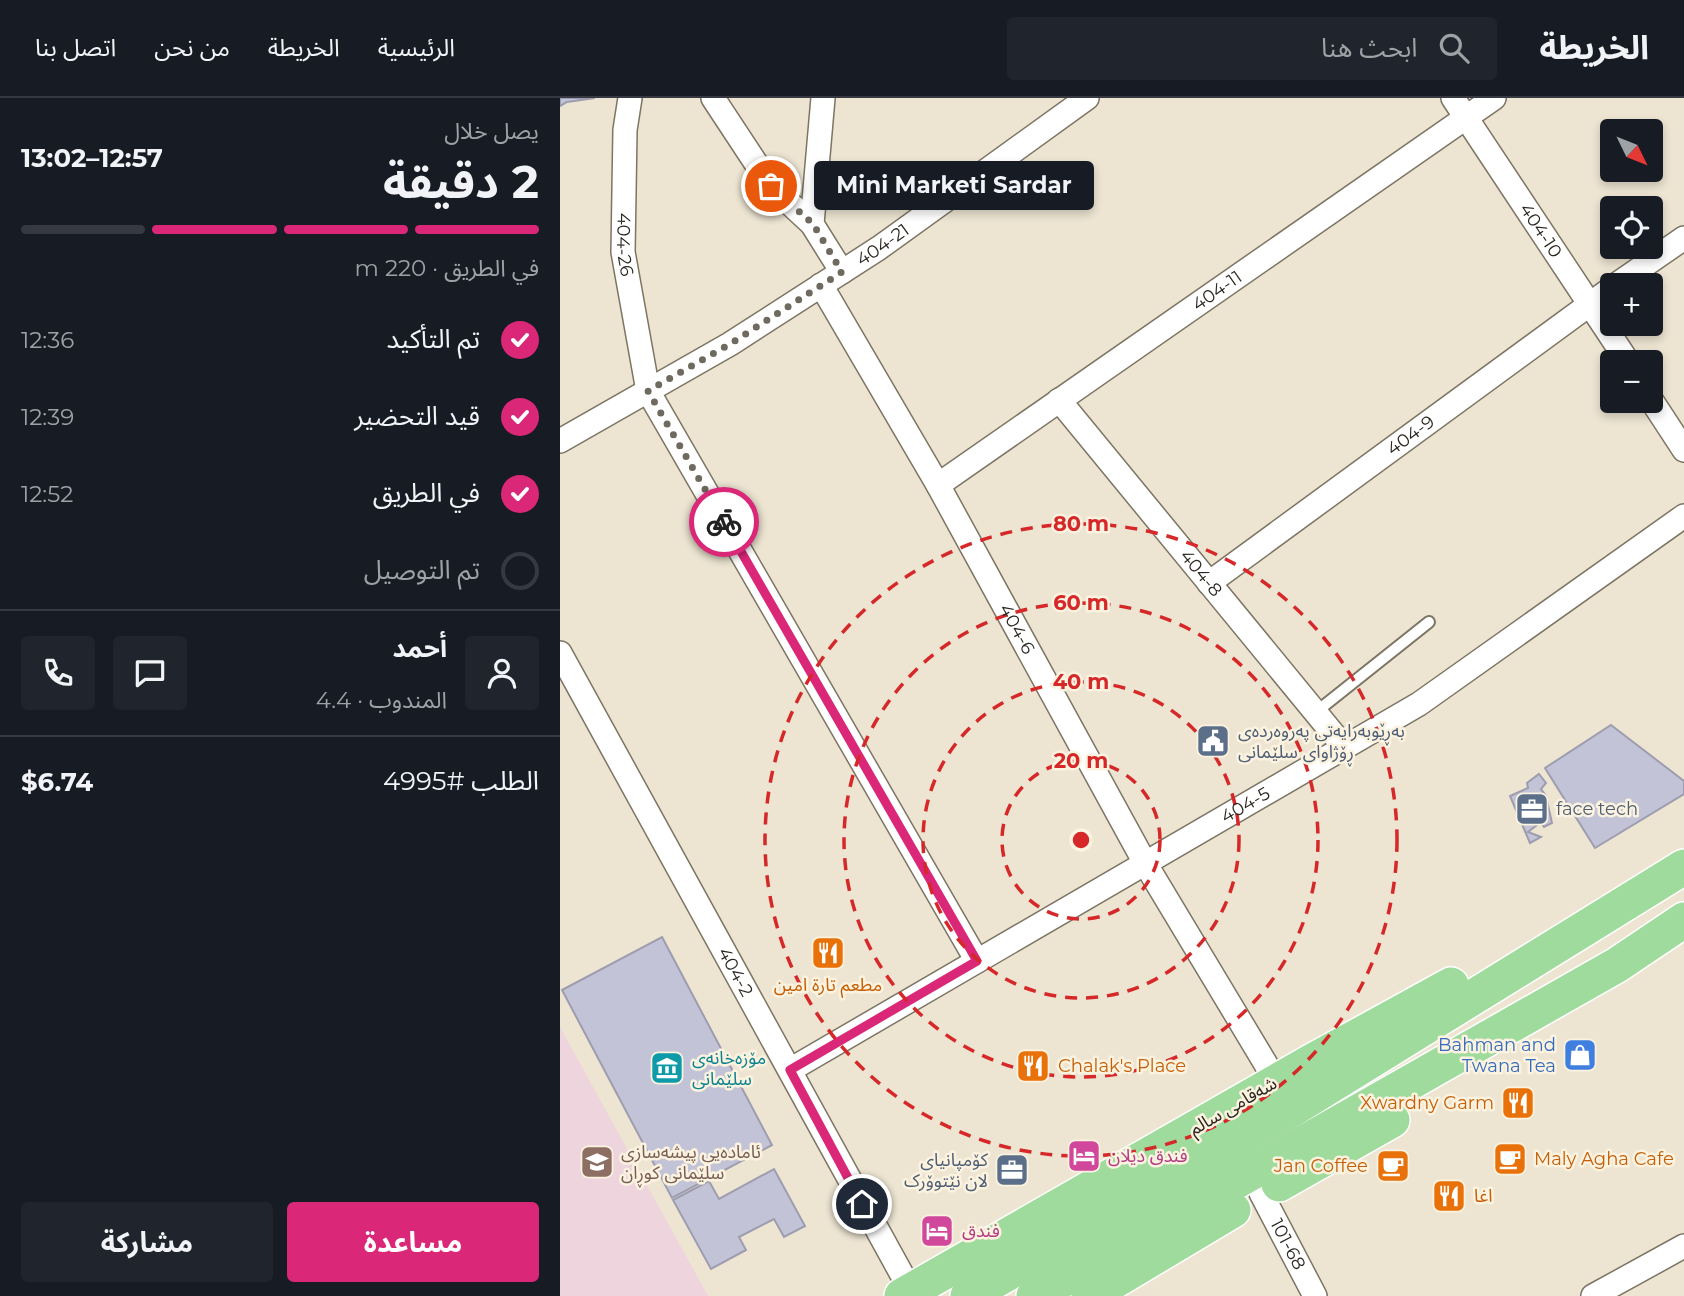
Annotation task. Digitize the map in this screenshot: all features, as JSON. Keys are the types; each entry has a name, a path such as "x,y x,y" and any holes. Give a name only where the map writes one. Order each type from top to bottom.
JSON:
{"main road":[{"name":"شەقامی سالم","path":"968,1296 1281,1116 1684,867"},
{"path":"1089,1296 1261,1193 1471,1074 1617,965 1684,920"},
{"name":"شەقامی سالم","path":"906,1294 1276,1081 1472,974 1574,935"},
{"path":"1034,1296 1617,965"}],"street":[{"name":"404-26","path":"630,98 625,130 623,252 648,391 977,961"},
{"path":"713,98 771,186 813,224 842,272"},
{"path":"813,224 823,98"},
{"name":"404-21","path":"560,441 730,344 879,248 1087,98"},
{"name":"404-11","path":"938,485 1460,108 1494,98"},
{"name":"404-10","path":"1460,108 1620,350"},
{"name":"404-9","path":"1634,273 1684,238"},
{"name":"404-6","path":"821,285 938,485 1145,863 1276,1081"},
{"name":"404-9","path":"1209,583 1600,297"},
{"name":"404-8","path":"1059,400 1344,747"},
{"path":"1660,413 1684,450"},
{"name":"404-5","path":"790,1070 1419,704 1684,516"},
{"name":"404-2","path":"562,661 790,1070 906,1294"},
{"name":"101-68","path":"1261,1193 1315,1296"},
{"path":"1593,1296 1684,1246"}],"lane":[{"path":"1316,712 1429,622"}],"shaded area":[{"name":"ئامادەیی پیشەسازی سلێمانی کوڕان","path":"560,1027 708,1296 560,1296"}],"building":[{"path":"560,98 595,98 567,102 560,106"},
{"path":"1611,725 1684,781 1684,794 1595,848 1545,768"},
{"name":"face tech","path":"1539,774 1546,783 1541,789 1546,796 1552,823 1544,827 1541,822 1528,832 1541,837 1530,843 1510,796 1528,788 1527,783"},
{"name":"مۆزەخانەی سلێمانی","path":"662,937 772,1145 672,1198 562,990"},
{"path":"774,1169 805,1226 784,1237 774,1219 739,1237 746,1250 711,1269 673,1200 709,1181 719,1199"}],"way so far":[{"path":"724,522 648,391 730,344 842,272 813,224 771,186"}],"place":[{"name":"Mini Marketi Sardar","path":"771,186"},
{"name":"بەڕێوبەرایەتی پەروەردەی ڕۆژاوای سلێمانی","path":"1213,741"},
{"name":"face tech","path":"1532,809"},
{"name":"مطعم تارة امين","path":"828,953"},
{"name":"Bahman and Twana Tea","path":"1580,1055"},
{"name":"Chalak's Place","path":"1033,1066"},
{"name":"مۆزەخانەی سلێمانی","path":"667,1068"},
{"name":"Xwardny Garm","path":"1518,1103"},
{"name":"فندق ديلان","path":"1084,1156"},
{"name":"Maly Agha Cafe","path":"1510,1159"},
{"name":"ئامادەیی پیشەسازی سلێمانی کوڕان","path":"597,1162"},
{"name":"Jan Coffee","path":"1393,1166"},
{"name":"کۆمپانیای لان نێتوۆرک","path":"1012,1170"},
{"name":"اغا","path":"1449,1196"},
{"name":"فندق","path":"937,1231"}],"route":[{"path":"724,522 977,961 790,1070 862,1204"}]}
